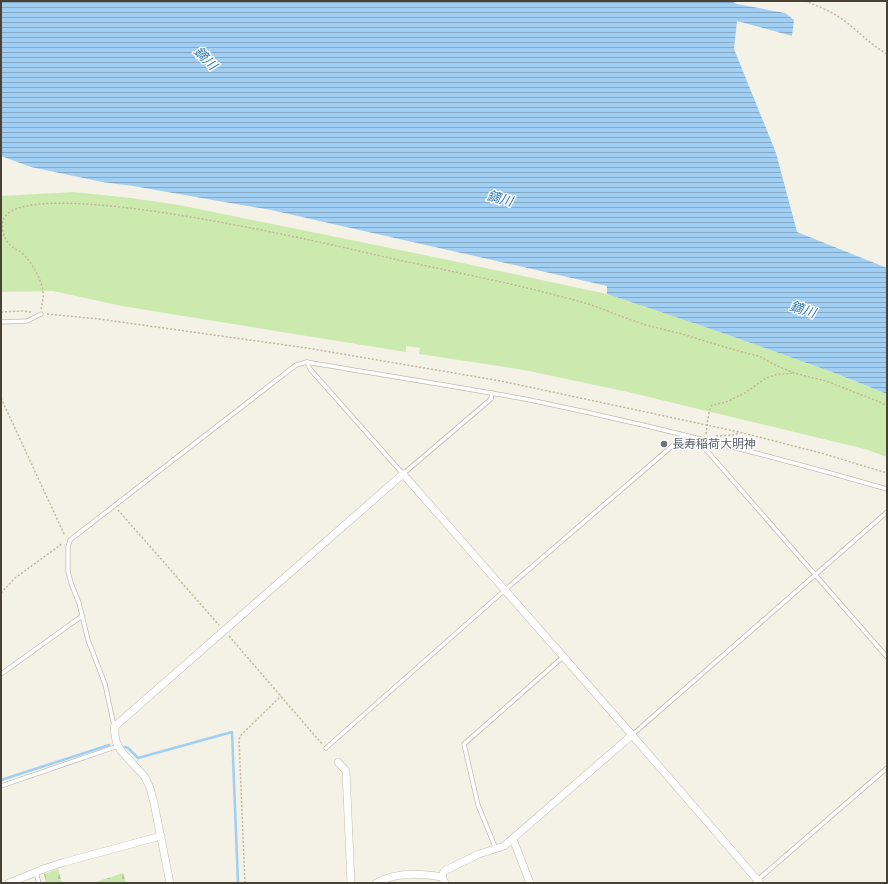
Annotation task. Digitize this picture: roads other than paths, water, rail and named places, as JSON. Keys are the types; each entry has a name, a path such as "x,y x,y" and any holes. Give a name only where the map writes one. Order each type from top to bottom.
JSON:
{"street":[{"path":"170,883 154,803 148,781 118,746 114,727 402,474 632,735 757,882"},
{"path":"376,883 395,875 404,874 443,880 444,871 479,854 504,846 632,735"},
{"path":"338,762 346,771 351,883"},
{"path":"9,883 65,862 161,836"},
{"path":"513,839 530,883"}],"lane":[{"path":"1,322 28,320 41,314"},
{"path":"307,362 310,369 402,474 491,399 492,393"},
{"path":"114,727 107,690 88,640 79,603 71,584 68,571 68,547 70,541 296,365 307,362 492,393 582,411 794,462 887,489"},
{"path":"326,748 505,590 678,441 682,435"},
{"path":"700,439 706,450 887,657"},
{"path":"632,735 887,512"},
{"path":"1,674 82,616"},
{"path":"496,849 478,805 464,744 564,657"},
{"path":"1,786 118,746"},
{"path":"757,882 887,768"},
{"path":"36,872 39,883"}],"water":[{"name":"鏑川","path":"1,1 731,1 737,4 785,13 794,20 792,36 737,21 734,49 776,153 797,232 887,268 887,394 832,372 607,294 607,286 271,210 102,182 31,167 1,156"}],"waterway":[{"path":"125,747 138,758 232,732 238,883"},
{"path":"1,780 109,745"}],"place":[{"name":"長寿稲荷大明神","path":"664,444"}]}
